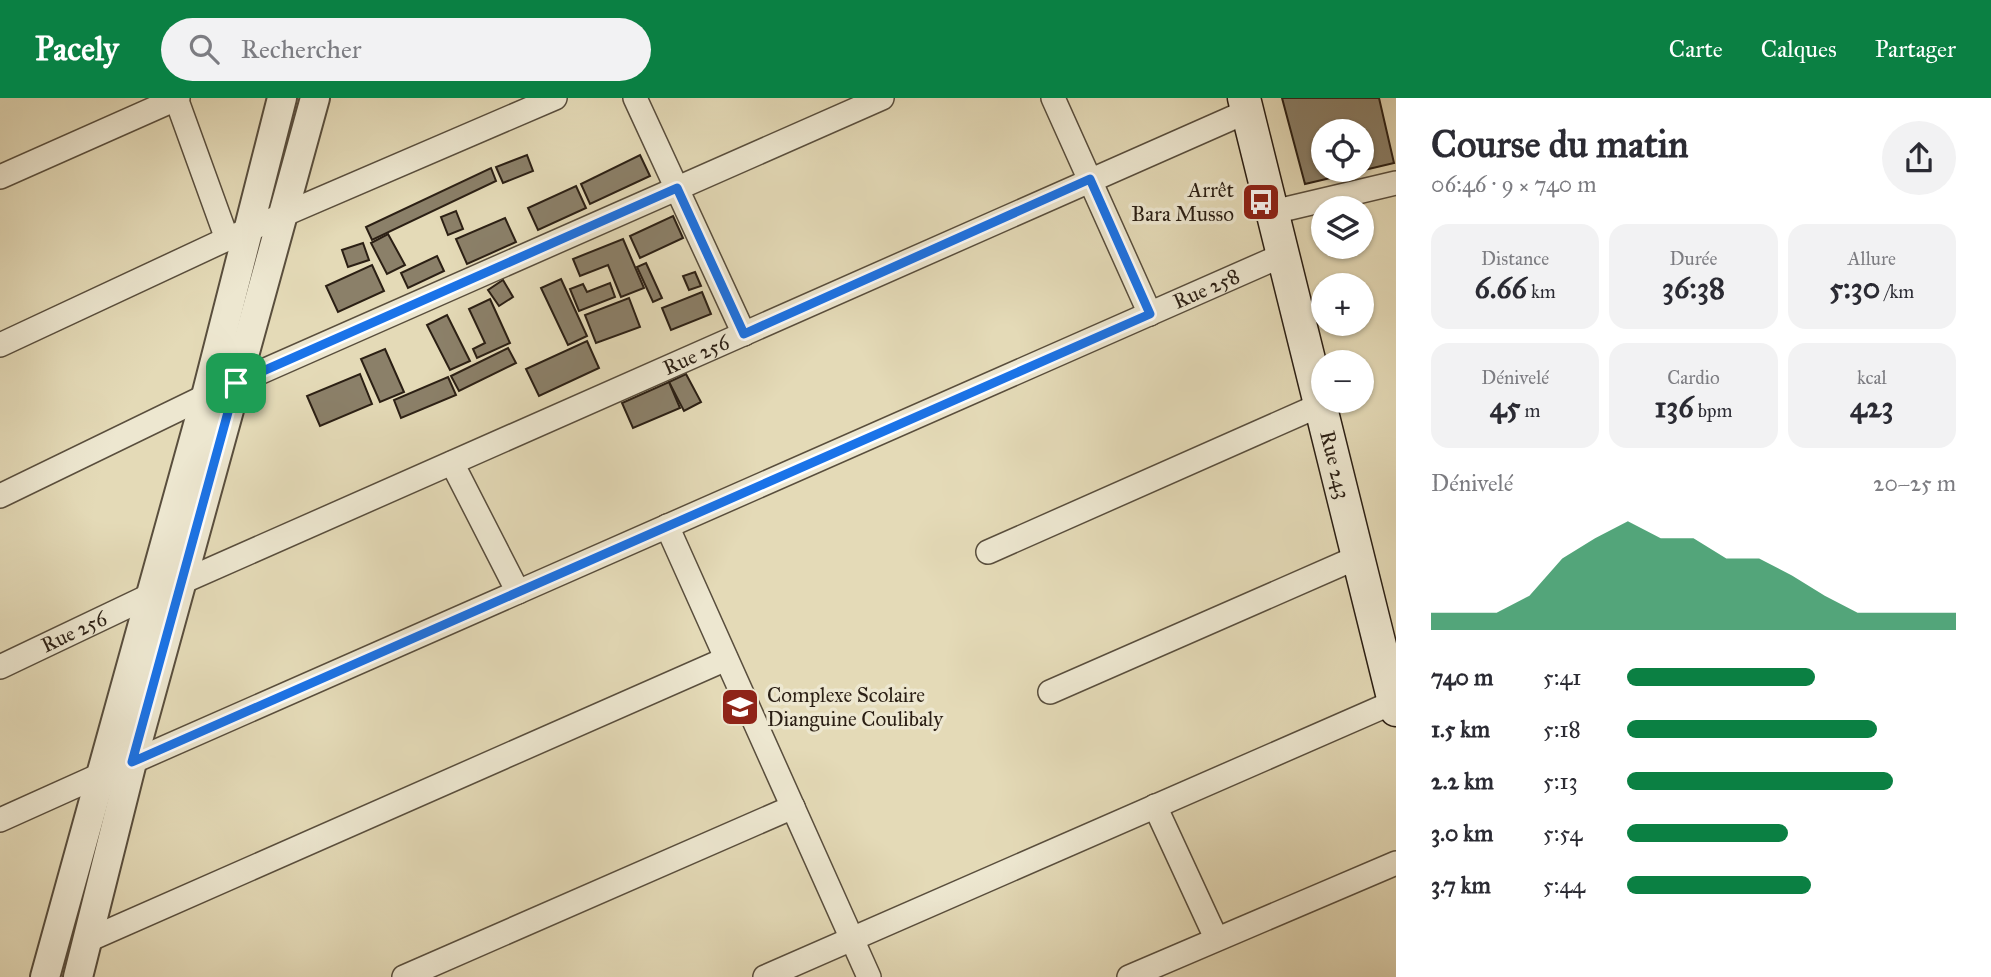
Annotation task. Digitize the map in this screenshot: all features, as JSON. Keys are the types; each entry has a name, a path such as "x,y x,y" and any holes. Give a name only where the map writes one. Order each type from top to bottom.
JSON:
{"main road":[{"name":"Rue 243","path":"1246,104 1311,369"},
{"name":"Rue 243","path":"1322,413 1395,706"}],"street":[{"path":"0,177 177,98 237,235"},
{"path":"45,977 206,396 237,235 282,98"},
{"path":"78,977 132,762 315,98"},
{"path":"2,339 555,98"},
{"path":"635,98 744,334"},
{"path":"236,383 882,98"},
{"path":"1053,98 1150,314"},
{"name":"Rue 256","path":"181,582 1090,179 1246,104"},
{"path":"1273,212 1396,183"},
{"name":"Rue 258","path":"132,762 1283,255"},
{"path":"0,496 206,396"},
{"path":"988,552 1311,409"},
{"path":"452,463 518,592"},
{"path":"667,526 869,977"},
{"path":"1050,692 1358,556"},
{"name":"Rue 256","path":"0,667 149,596"},
{"path":"86,941 726,659"},
{"path":"765,977 1155,806 1395,706"},
{"path":"0,820 100,775"},
{"path":"1155,806 1216,938"},
{"path":"404,977 793,807"},
{"path":"1129,977 1396,863"}],"building":[{"path":"1282,98 1379,98 1394,163 1374,168 1374,119 1311,119 1311,182 1313,182 1305,184"},
{"path":"527,155 533,171 503,183 496,167"},
{"path":"640,155 650,176 590,204 581,184"},
{"path":"491,168 496,181 372,240 366,227"},
{"path":"576,186 586,208 538,230 528,208"},
{"path":"456,211 463,229 448,235 441,217"},
{"path":"673,216 683,238 640,258 630,236"},
{"path":"505,218 516,242 467,264 456,239"},
{"path":"388,234 405,265 387,274 371,243"},
{"path":"623,239 644,288 621,297 608,265 580,276 573,259"},
{"path":"363,243 369,260 348,267 342,250"},
{"path":"437,256 444,271 408,288 401,273"},
{"path":"646,263 662,298 653,302 637,267"},
{"path":"372,265 384,291 338,312 326,286"},
{"path":"695,272 701,286 689,290 683,276"},
{"path":"561,279 587,336 568,345 541,288"},
{"path":"503,280 513,297 499,306 488,290"},
{"path":"610,283 615,297 579,311 570,289 583,284 587,292"},
{"path":"702,292 711,314 671,330 662,308"},
{"path":"629,298 640,327 596,343 585,315"},
{"path":"490,299 510,343 477,358 473,349 485,343 469,309"},
{"path":"447,315 470,361 450,370 427,325"},
{"path":"587,341 599,368 539,396 526,369"},
{"path":"508,348 516,363 459,391 451,376"},
{"path":"385,349 404,392 380,402 361,359"},
{"path":"360,374 372,404 320,426 307,396"},
{"path":"686,374 701,402 684,411 669,382"},
{"path":"448,377 456,395 401,418 394,400"},
{"path":"669,382 680,408 633,428 622,403"}],"place":[{"name":"Arrêt Bara Musso","path":"1261,202"},
{"name":"Complexe Scolaire Dianguine Coulibaly","path":"740,707"}],"route":[{"path":"1090,179 1150,314 132,762 236,383 677,188 744,334 1090,179"}]}
